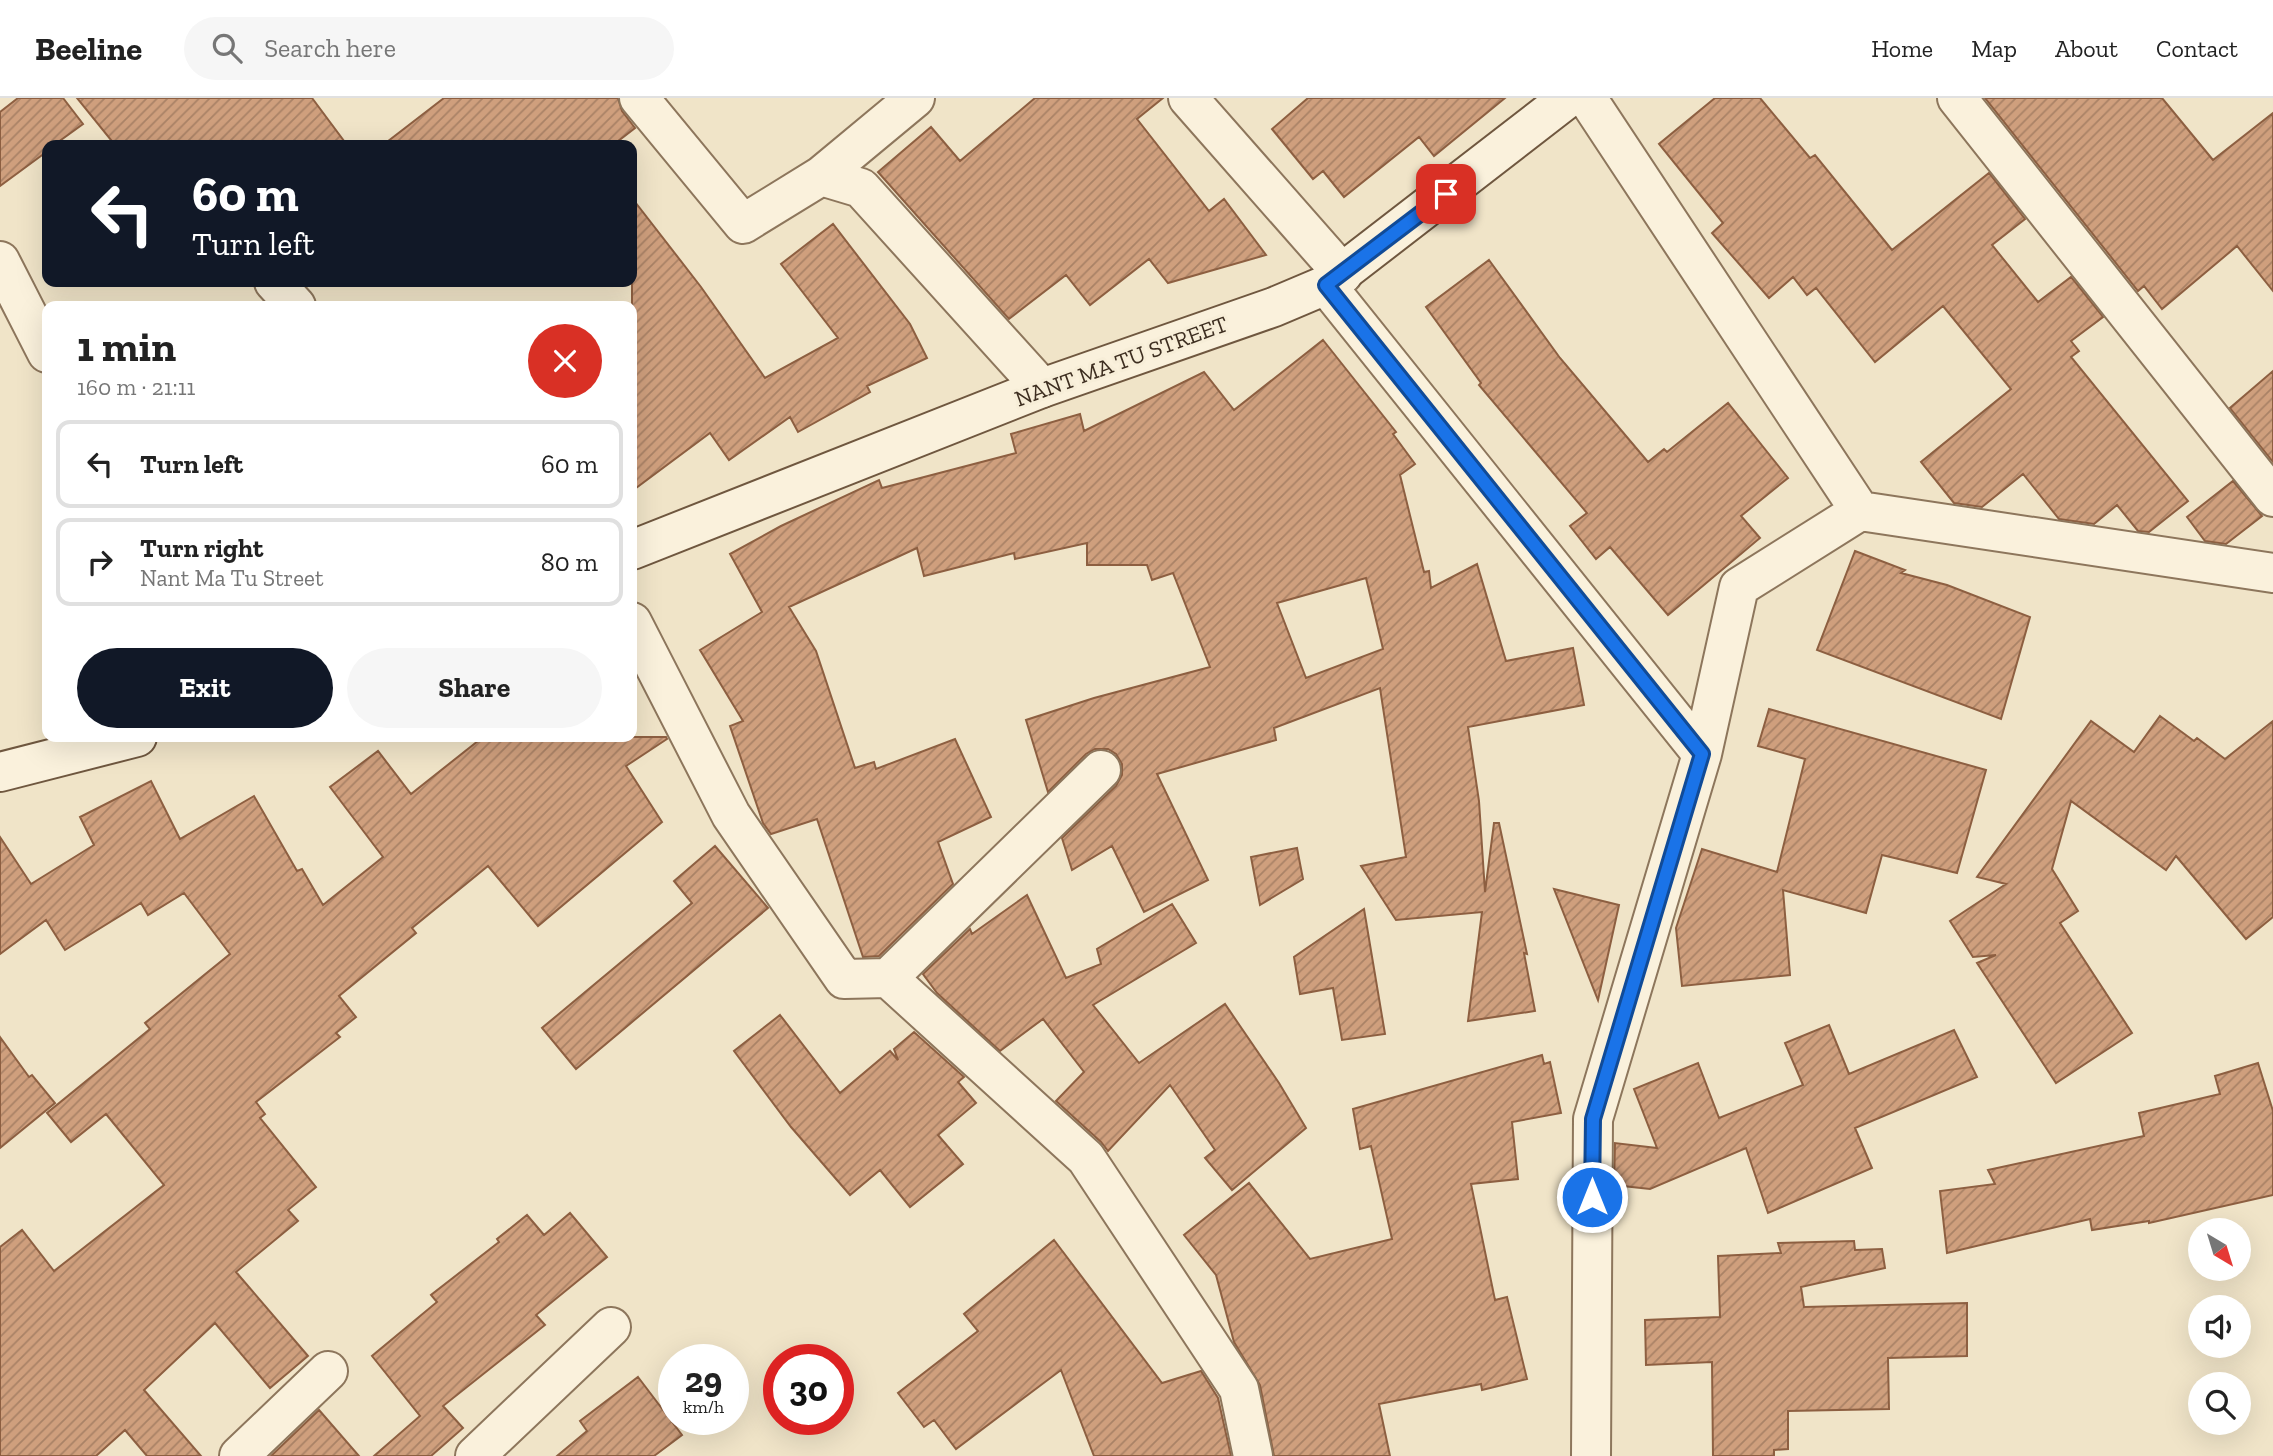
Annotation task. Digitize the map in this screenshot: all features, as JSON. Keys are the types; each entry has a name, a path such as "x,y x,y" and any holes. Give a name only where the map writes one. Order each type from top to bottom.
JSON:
{"street":[{"path":"639,98 743,224 821,176 915,98"},
{"path":"1188,98 1335,279 1702,754"},
{"name":"NANT MA TU STREET","path":"637,548 1042,388 1274,307 1335,279 1568,98"},
{"path":"1587,98 1860,511"},
{"path":"1957,98 2273,497"},
{"path":"821,176 861,188 1042,388"},
{"path":"0,261 42,344"},
{"path":"279,287 291,301"},
{"path":"1591,1456 1593,1119 1702,754 1739,587 1860,511 2273,573"},
{"path":"637,632 732,816 844,979 888,978 1101,770"},
{"path":"0,772 117,742"},
{"path":"888,978 1086,1158 1239,1389 1252,1456"},
{"path":"475,1456 611,1327"},
{"path":"239,1456 328,1371"}],"building":[{"path":"18,98 63,98 83,124 61,140 42,140 42,155 0,186 0,112"},
{"path":"77,98 312,98 343,140 111,140"},
{"path":"444,98 618,98 622,111 635,128 619,140 389,140"},
{"path":"1035,98 1163,98 1137,119 1209,211 1224,199 1266,255 1168,283 1149,259 1090,305 1066,275 1009,319 878,172 931,127 960,161"},
{"path":"1308,98 1505,98 1434,156 1419,137 1344,197 1323,171 1313,179 1272,129"},
{"path":"1715,98 1760,98 1810,158 1815,155 1892,250 1989,173 2025,219 1992,245 2038,302 2071,277 2103,317 2071,341 2079,351 2071,357 2188,501 2149,532 2138,531 2117,505 2094,524 2059,519 2023,474 1982,507 1954,503 1921,462 2011,389 1943,306 1875,362 1816,288 1807,295 1793,277 1769,298 1712,233 1723,223 1659,144"},
{"path":"1985,98 2162,98 2213,160 2273,113 2273,291 2237,246 2162,309 2144,286 2138,291"},
{"path":"637,204 701,287 765,378 838,338 781,264 833,224 910,324 927,358 867,386 870,392 798,432 790,417 729,460 710,433 637,487 637,301 632,301 632,287 637,287"},
{"path":"1489,260 1560,358 1648,462 1664,449 1667,452 1728,403 1788,478 1741,516 1760,538 1668,615 1610,547 1596,559 1570,526 1587,513 1479,385 1481,383 1426,307"},
{"path":"1323,340 1396,432 1393,434 1415,464 1400,475 1424,572 1429,571 1431,588 1477,564 1506,661 1573,648 1584,705 1468,727 1479,801 1485,892 1494,823 1499,823 1527,954 1524,953 1535,1011 1468,1021 1482,912 1396,920 1361,866 1406,857 1380,688 1274,728 1276,740 1157,774 1208,880 1144,912 1112,846 1072,870 1062,838 1116,786 1122,775 1122,764 1116,754 1108,749 1095,749 1086,754 1048,792 1026,720 1094,698 1210,667 1173,573 1152,580 1147,565 1087,565 1087,543 1015,559 1014,553 924,576 917,548 789,607 816,651 855,768 874,762 876,769 955,739 991,817 938,842 953,884 879,956 863,957 817,819 771,834 763,823 730,726 743,721 700,650 762,612 730,554 781,526 879,480 882,488 1016,453 1011,434 1080,414 1084,431 1204,372 1234,410","holes":["1366,578 1383,649 1306,678 1277,603"]},
{"path":"2273,371 2273,462 2230,408"},
{"path":"2233,481 2262,516 2226,544 2205,541 2187,517"},
{"path":"1855,551 1905,570 1901,573 1947,585 2030,617 2001,719 1817,650"},
{"path":"1769,709 1986,770 1957,873 1882,855 1866,913 1783,890 1790,975 1682,986 1676,928 1702,849 1777,872 1805,759 1758,746"},
{"path":"2160,716 2225,759 2273,721 2273,917 2246,939 2176,856 2166,870 2071,801 2052,869 2078,911 2060,923 2132,1033 2056,1083 1977,963 1996,955 1973,957 1950,921 2006,884 1977,877 2091,721 2134,752"},
{"path":"637,737 667,739 626,766 662,822 538,926 488,866 412,928 416,933 339,996 356,1017 336,1033 340,1037 256,1102 265,1114 260,1118 316,1187 288,1210 298,1221 236,1272 308,1356 270,1388 215,1323 144,1390 201,1456 147,1456 125,1430 96,1456 0,1456 0,1247 22,1230 54,1271 164,1185 106,1114 71,1142 47,1113 150,1029 145,1023 230,954 184,893 148,915 141,903 65,950 46,920 0,954 0,837 31,884 94,845 80,817 151,781 180,839 254,796 297,871 302,869 323,905 383,857 330,787 378,751 411,794 477,742 637,742"},
{"path":"715,846 768,908 576,1069 542,1028 692,903 674,881"},
{"path":"1297,848 1303,879 1260,905 1251,857"},
{"path":"1554,889 1619,905 1598,1000"},
{"path":"1027,895 1066,978 1101,964 1097,949 1172,904 1196,943 1093,1005 1139,1063 1225,1004 1306,1128 1232,1190 1205,1158 1215,1150 1170,1085 1108,1151 1056,1101 1084,1072 1043,1019 1000,1051 937,993 923,974 970,929 972,934"},
{"path":"1364,909 1385,1034 1342,1040 1333,988 1300,994 1294,957"},
{"path":"780,1015 840,1093 890,1051 898,1060 894,1049 914,1032 964,1077 958,1082 976,1103 938,1135 963,1164 910,1207 880,1170 850,1195 791,1127 734,1051"},
{"path":"1829,1025 1849,1074 1954,1030 1977,1077 1855,1128 1872,1168 1768,1213 1746,1148 1650,1189 1614,1185 1615,1143 1657,1148 1634,1089 1698,1063 1719,1118 1803,1085 1785,1043"},
{"path":"0,1037 29,1077 32,1075 55,1103 0,1148"},
{"path":"1542,1055 1544,1064 1550,1062 1561,1113 1512,1122 1518,1179 1471,1184 1495,1300 1507,1297 1527,1379 1482,1390 1481,1384 1379,1404 1390,1456 1274,1456 1260,1385 1234,1342 1216,1275 1184,1235 1249,1183 1310,1259 1392,1239 1371,1146 1360,1149 1353,1109"},
{"path":"2258,1063 2273,1111 2273,1195 2149,1223 2092,1230 2090,1219 1947,1253 1940,1191 1995,1184 1988,1170 2144,1136 2139,1113 2220,1094 2215,1076"},
{"path":"570,1213 607,1257 536,1315 545,1325 443,1406 463,1428 431,1456 374,1456 420,1416 372,1356 437,1302 431,1295 499,1242 497,1239 527,1215 544,1235"},
{"path":"1054,1240 1162,1383 1201,1371 1218,1398 1231,1456 1094,1456 1061,1370 956,1449 934,1420 924,1427 898,1393 978,1331 964,1314"},
{"path":"1854,1241 1855,1250 1882,1249 1885,1268 1801,1287 1804,1307 1967,1303 1967,1356 1888,1358 1889,1409 1788,1411 1788,1449 1774,1450 1774,1456 1713,1456 1712,1362 1646,1365 1645,1320 1720,1317 1718,1256 1781,1253 1778,1243"},
{"path":"638,1377 658,1403 658,1435 682,1435 654,1456 557,1456 587,1431 580,1421"},
{"path":"319,1410 359,1456 271,1456"}],"route":[{"path":"1446,194 1326,285 1702,754 1593,1119 1592,1197"}]}
